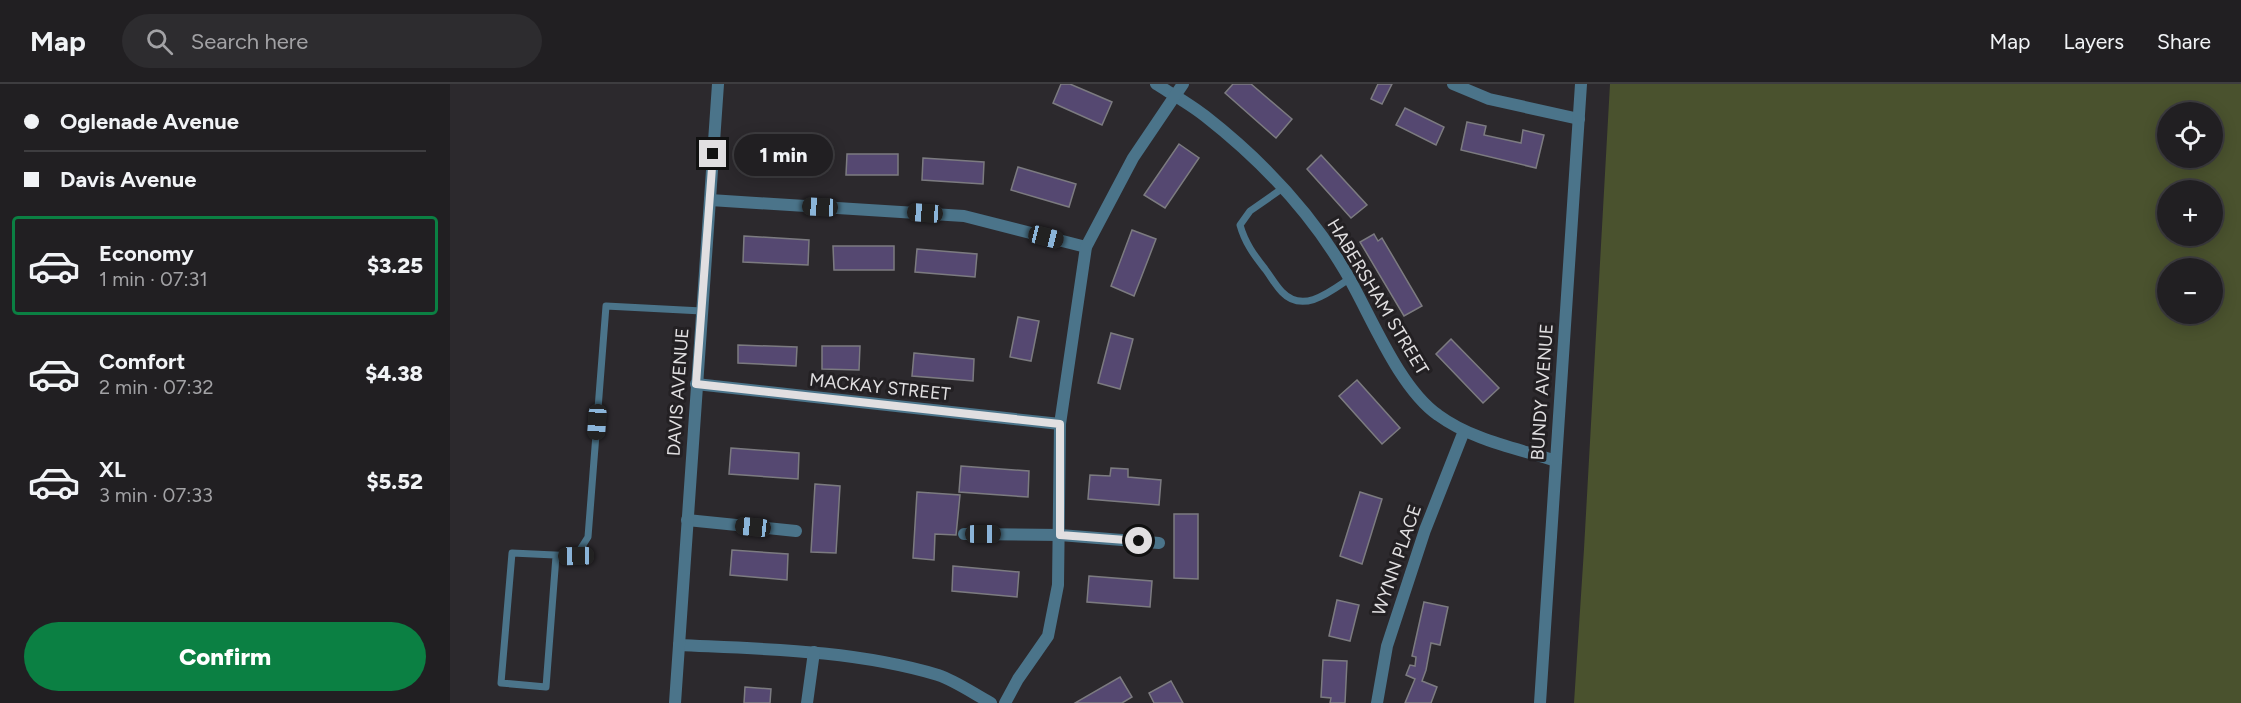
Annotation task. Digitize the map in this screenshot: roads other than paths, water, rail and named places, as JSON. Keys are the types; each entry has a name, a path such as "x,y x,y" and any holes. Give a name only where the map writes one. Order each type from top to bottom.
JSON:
{"street":[{"name":"DAVIS AVENUE","path":"675,703 718,84"},
{"name":"HABERSHAM STREET","path":"1156,84 1204,115 1268,170 1317,229 1350,279 1382,341 1411,387 1436,414 1464,432 1556,461"},
{"path":"1005,703 1018,679 1048,636 1058,585 1060,424 1086,247 1133,158 1183,84"},
{"path":"1453,84 1489,99 1579,119"},
{"name":"BUNDY AVENUE","path":"1540,703 1581,84"},
{"path":"710,200 964,216 1086,247"},
{"name":"MACKAY STREET","path":"696,384 1060,424"},
{"name":"WYNN PLACE","path":"1377,703 1387,646 1425,530 1464,432"},
{"path":"687,520 796,531"},
{"path":"964,534 1060,535 1159,543"},
{"path":"679,645 814,652 940,676 991,703"},
{"path":"807,703 814,652"}],"lane":[{"path":"1283,188 1250,211 1240,225 1244,242 1283,293 1296,301 1321,298 1350,279"},
{"path":"556,556 546,687 501,683 512,553 576,556 588,537 606,306 702,311"}]}
